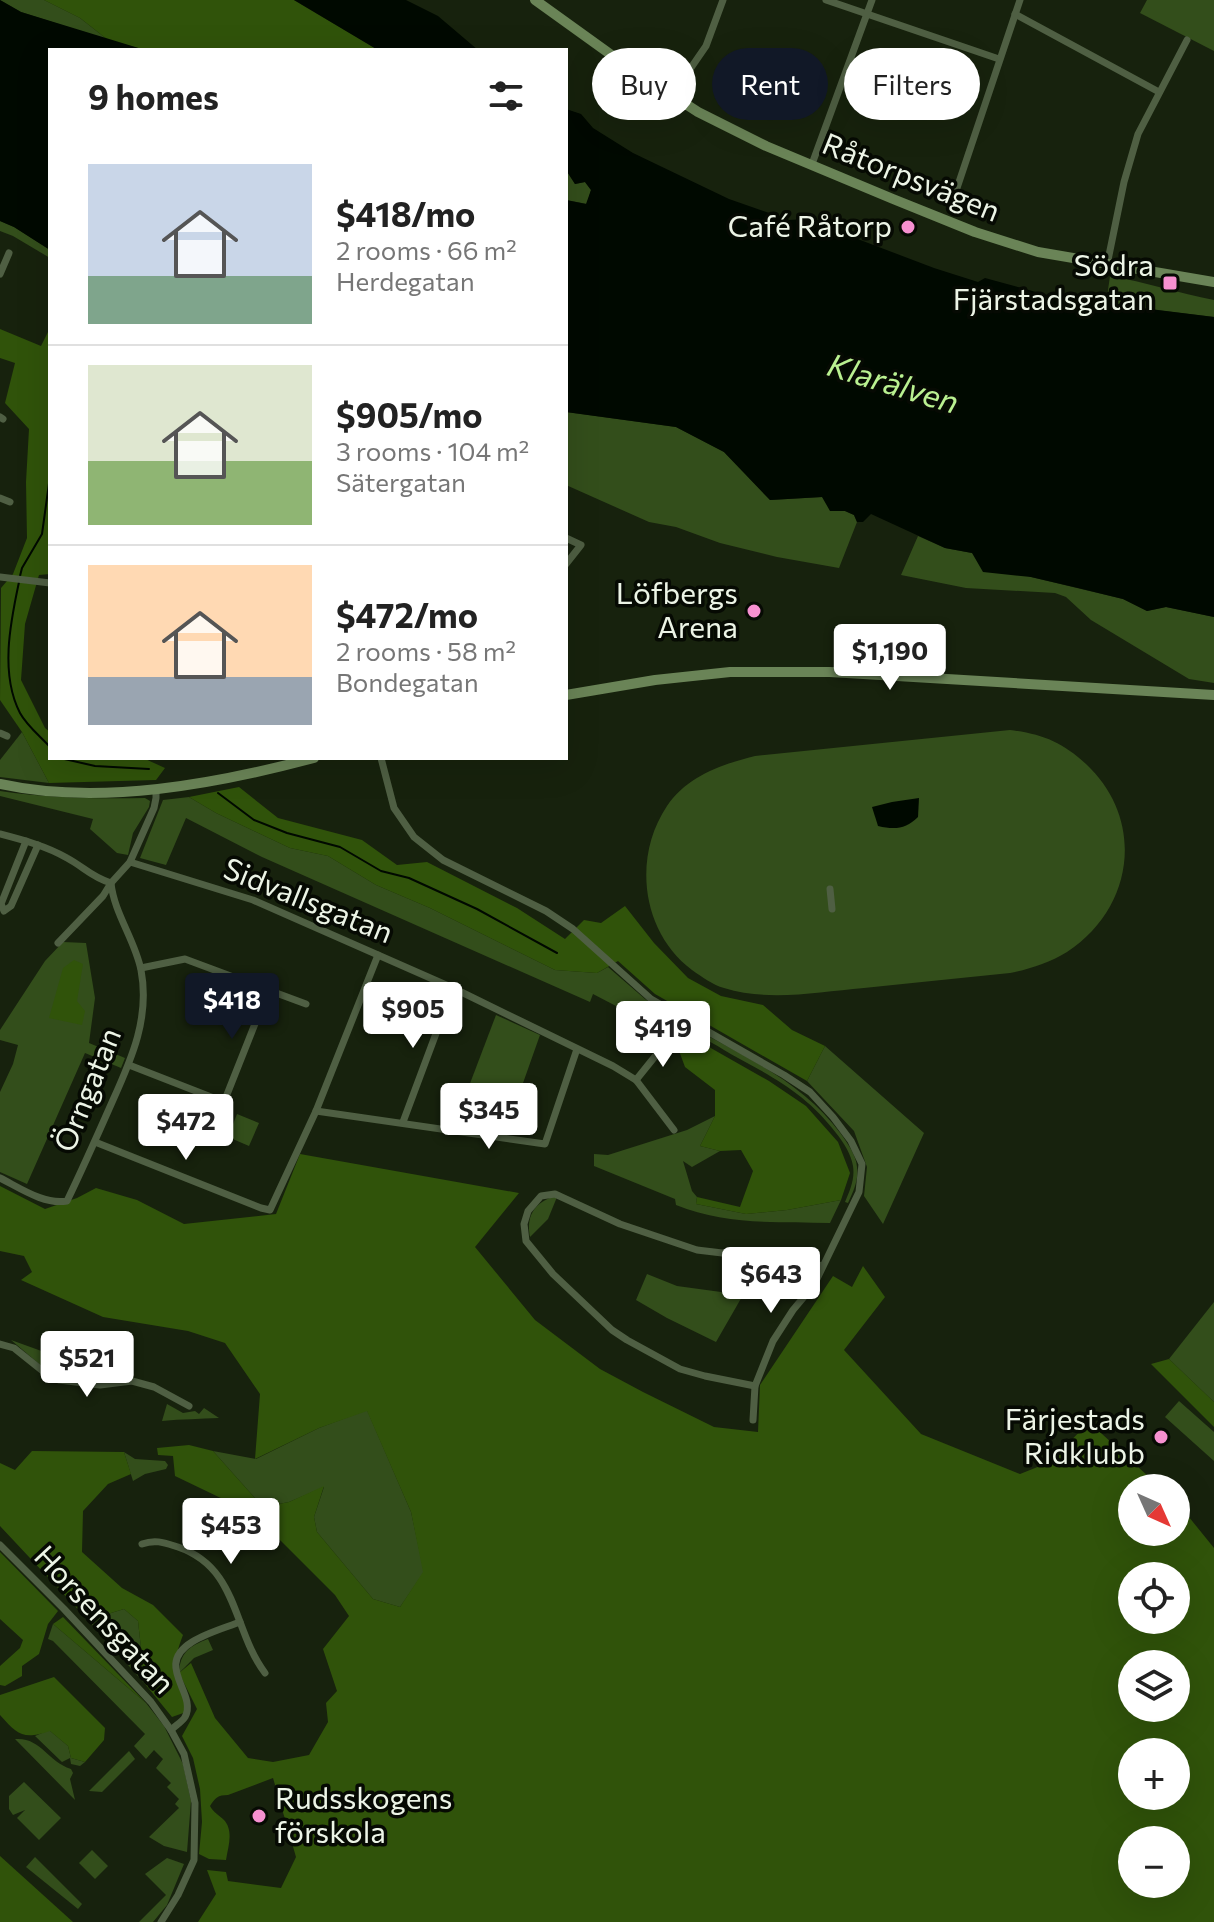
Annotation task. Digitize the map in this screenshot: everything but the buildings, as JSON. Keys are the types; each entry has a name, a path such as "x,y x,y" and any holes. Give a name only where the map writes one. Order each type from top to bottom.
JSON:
{"street":[{"name":"Råtorpsvägen","path":"535,0 698,112 752,139 893,199 1038,252 1213,279"},
{"path":"696,60 706,46 723,0"},
{"path":"826,0 999,59"},
{"path":"812,164 872,0"},
{"path":"955,194 1020,0"},
{"path":"1015,14 1159,92"},
{"path":"1107,265 1124,182 1138,134 1187,40"},
{"path":"0,274 9,253"},
{"path":"0,498 10,502"},
{"path":"568,539 581,545 568,561"},
{"path":"2,577 48,583"},
{"path":"568,695 655,680 730,672 855,672 1214,695"},
{"path":"0,784 68,794 156,789 247,775 306,760"},
{"path":"382,760 394,808 414,837 443,860 546,911 573,929 651,999 810,1092 851,1141 862,1164 859,1192 814,1285 777,1333 755,1386 753,1420"},
{"path":"58,943 103,896 130,862 154,808 156,789"},
{"path":"0,834 68,858 95,878 111,883"},
{"path":"26,841 1,904 4,911 11,906 38,845"},
{"name":"Sidvallsgatan","path":"130,862 253,900 453,988 613,1066 636,1080 674,1130"},
{"name":"Örngatan","path":"0,1178 55,1203 67,1201 129,1065 140,1032 144,1000 141,968 112,895 111,883"},
{"path":"830,889 832,909"},
{"path":"95,1142 270,1210 316,1111 378,955"},
{"path":"141,968 185,959 306,1004"},
{"path":"403,1122 453,988"},
{"path":"129,1065 224,1102 268,991"},
{"path":"636,1080 669,1039"},
{"path":"316,1111 545,1144 577,1049"},
{"path":"755,1386 680,1369 612,1330 553,1274 526,1241 524,1224 528,1211 541,1196 555,1194 620,1224 697,1250 792,1256 822,1266"},
{"path":"0,1344 14,1348 49,1376 59,1380 100,1385 132,1381 154,1387 189,1406"},
{"path":"142,1544 157,1540 186,1550 217,1572 230,1594 258,1664 265,1673"},
{"name":"Horsensgatan","path":"0,1545 151,1702 184,1754 195,1803 194,1860 161,1922"},
{"name":"Horsensgatan","path":"171,1730 185,1717 188,1705 176,1672 178,1656 190,1643 240,1622"}],"green space":[{"path":"0,0 44,0 80,18 108,40 21,12"},
{"path":"44,0 294,0 375,48 138,48 108,40 80,18"},
{"path":"1147,0 1214,0 1214,51 1140,13"},
{"path":"568,173 575,184 585,182 591,190 587,204 568,200"},
{"path":"0,221 14,227 48,249 48,257 13,236 0,231"},
{"path":"1110,276 1214,300 1214,317 1106,304"},
{"path":"0,329 41,346 48,332 48,574 39,575 25,624 21,680 48,730 48,760 147,760 165,768 156,780 49,783 22,732 0,700 1,588 13,574 27,538 29,429 5,403 15,363 0,358"},
{"path":"568,412 676,427 724,452 770,500 822,497 854,515 857,522 839,568 777,557 649,522 568,486"},
{"path":"918,536 945,548 972,553 1031,577 1123,599 1147,611 1166,607 1214,617 1214,683 1189,679 1091,620 1066,597 1055,593 966,588 901,575"},
{"path":"1010,730 1051,740 1077,756 1105,786 1118,811 1124,836 1124,862 1118,888 1107,912 1090,934 1067,952 1039,965 1010,973 776,995 741,992 712,983 692,970 662,936 648,894 646,871 649,848 667,806 695,779 718,767 755,756"},
{"path":"22,732 49,783 0,777 0,760"},
{"path":"239,787 278,818 362,840 397,865 427,862 517,908 565,939 584,920 601,923 625,906 654,943 688,978 721,996 763,1005 792,1030 825,1046 807,1081 655,994 618,961 597,973 555,970 376,885 328,856 290,848 189,797"},
{"path":"0,791 72,798 145,798 150,801 133,833 128,855 117,853 90,829 93,819 0,796"},
{"path":"189,797 290,848 328,856 376,885 555,970 597,973 608,967 645,999 678,1020 669,1035 593,994 590,1002 262,857 186,818 166,865 140,858 163,800"},
{"path":"63,942 86,943 95,998 89,1043 125,1058 121,1068 85,1053 27,1184 0,1172 0,1092 18,1045 0,1040 0,1030 45,961"},
{"path":"74,960 83,964 77,1001 85,1011 82,1025 49,1018 63,968"},
{"path":"496,1015 540,1035 517,1100 466,1094"},
{"path":"684,1023 769,1070 808,1098 825,1115 841,1134 856,1163 856,1181 848,1203 845,1202 853,1180 852,1162 826,1120 779,1081 711,1042 682,1031"},
{"path":"675,1040 702,1043 806,1106 838,1142 850,1173 841,1200 746,1214 696,1204 697,1197 740,1207 753,1171 741,1150 720,1151 700,1146 715,1116 715,1090 685,1067"},
{"path":"825,1046 924,1133 883,1224 864,1196 867,1167 854,1131 807,1081"},
{"path":"237,1114 259,1123 249,1146 228,1137"},
{"path":"715,1116 700,1146 720,1151 692,1167 683,1161 692,1191 697,1197 696,1204 746,1214 841,1200 830,1223 752,1221 713,1216 676,1205 675,1199 594,1166 594,1154 608,1155 687,1130"},
{"path":"300,1154 519,1193 475,1247 535,1320 600,1369 643,1392 714,1427 758,1432 760,1385 833,1276 852,1287 863,1266 885,1297 844,1350 921,1434 1020,1474 1050,1462 1089,1422 1146,1474 1118,1474 1118,1546 1190,1546 1190,1518 1214,1548 1214,1922 198,1922 216,1894 207,1870 226,1872 228,1881 281,1888 296,1857 273,1778 215,1799 210,1806 229,1829 226,1860 209,1859 199,1854 202,1822 200,1789 193,1758 182,1736 197,1709 179,1673 191,1663 215,1718 248,1758 273,1762 309,1755 328,1722 326,1703 337,1691 323,1649 349,1616 335,1595 281,1541 227,1501 175,1476 173,1456 158,1455 157,1448 189,1445 213,1451 263,1507 289,1502 324,1486 314,1517 317,1532 373,1599 400,1607 423,1572 411,1512 367,1411 319,1428 255,1459 260,1394 225,1343 188,1331 103,1317 21,1280 32,1272 24,1256 0,1251 0,1186 45,1209 96,1188 137,1200 184,1224 276,1214"},
{"path":"552,1197 557,1197 548,1219 530,1237 532,1212"},
{"path":"792,1259 811,1266 814,1277 807,1288 775,1260"},
{"path":"647,1274 677,1286 743,1295 716,1342 636,1300"},
{"path":"1214,1302 1214,1402 1169,1359"},
{"path":"55,1337 60,1339 45,1365 50,1368 44,1368 11,1340 47,1353"},
{"path":"1169,1359 1214,1402 1214,1427 1151,1364"},
{"path":"1179,1401 1214,1432 1214,1461 1165,1417"},
{"path":"167,1404 183,1413 195,1411 199,1414 204,1408 219,1418 162,1421"},
{"path":"367,1410 411,1512 424,1572 400,1607 373,1599 317,1532 314,1517 324,1487 289,1502 263,1507 213,1451 256,1459 319,1428"},
{"path":"32,1451 124,1452 131,1474 108,1484 83,1511 82,1552 122,1588 153,1605 183,1635 175,1666 189,1711 172,1717 145,1684 138,1621 124,1609 88,1620 0,1526 0,1463 15,1470"},
{"path":"124,1452 135,1459 165,1461 168,1465 166,1469 145,1474 133,1481"},
{"path":"0,1552 58,1611 48,1624 39,1654 22,1666 22,1676 5,1686 0,1685 0,1666 20,1648 23,1640 0,1619"},
{"path":"124,1609 138,1621 145,1684 88,1620"},
{"path":"63,1617 146,1703 53,1624"},
{"path":"53,1624 146,1703 164,1726 183,1764 191,1801 187,1852 164,1846 149,1837 179,1808 175,1804 179,1799 167,1787 171,1783 156,1768 163,1759 154,1750 146,1759 134,1746 145,1734 48,1639"},
{"path":"208,1639 213,1650 194,1658 179,1673 181,1660 187,1651"},
{"path":"54,1677 105,1728 104,1740 85,1762 71,1758 68,1746 50,1731 22,1734 0,1715 0,1695"},
{"path":"49,1730 68,1746 71,1758 85,1762 80,1766 71,1764 70,1758 62,1762 35,1736"},
{"path":"15,1739 31,1742 71,1769 75,1800"},
{"path":"129,1751 135,1759 102,1792 89,1791"},
{"path":"24,1782 61,1818 39,1840 17,1818 25,1810 13,1815 9,1809 9,1796"},
{"path":"92,1850 108,1866 95,1879 79,1863"},
{"path":"0,1856 73,1922 0,1922"},
{"path":"35,1857 82,1904 78,1909 26,1867"},
{"path":"167,1858 184,1864 167,1905 153,1922 139,1922 166,1895 145,1874"}],"water":[{"path":"0,0 21,12 138,48 48,48 48,249 0,221"},
{"path":"294,0 406,0 438,16 476,48 375,48"},
{"name":"Klarälven","path":"568,110 581,114 593,128 633,153 729,199 789,220 805,219 934,268 978,282 985,278 1054,297 1214,317 1214,617 1166,607 1147,611 1123,599 1078,588 1031,577 983,572 972,553 945,548 871,514 863,522 857,522 854,515 845,511 830,511 822,497 770,500 724,452 676,427 568,412 568,200 586,204 591,190 585,182 575,184 568,173"},
{"path":"919,798 918,817 914,821 900,828 878,826 872,807"}],"waterway":[{"path":"20,576 42,534 48,490"},
{"path":"19,582 10,632 10,682 23,718 48,745"},
{"path":"69,760 95,766 149,769"},
{"path":"218,793 254,820 287,833 340,847 381,871 409,878 477,909 557,953"}],"place":[{"name":"Café Råtorp","path":"908,227"},
{"name":"Södra Fjärstadsgatan","path":"1170,283"},
{"name":"Löfbergs Arena","path":"754,611"},
{"name":"Färjestads Ridklubb","path":"1161,1437"},
{"name":"Rudsskogens förskola","path":"259,1816"}]}
